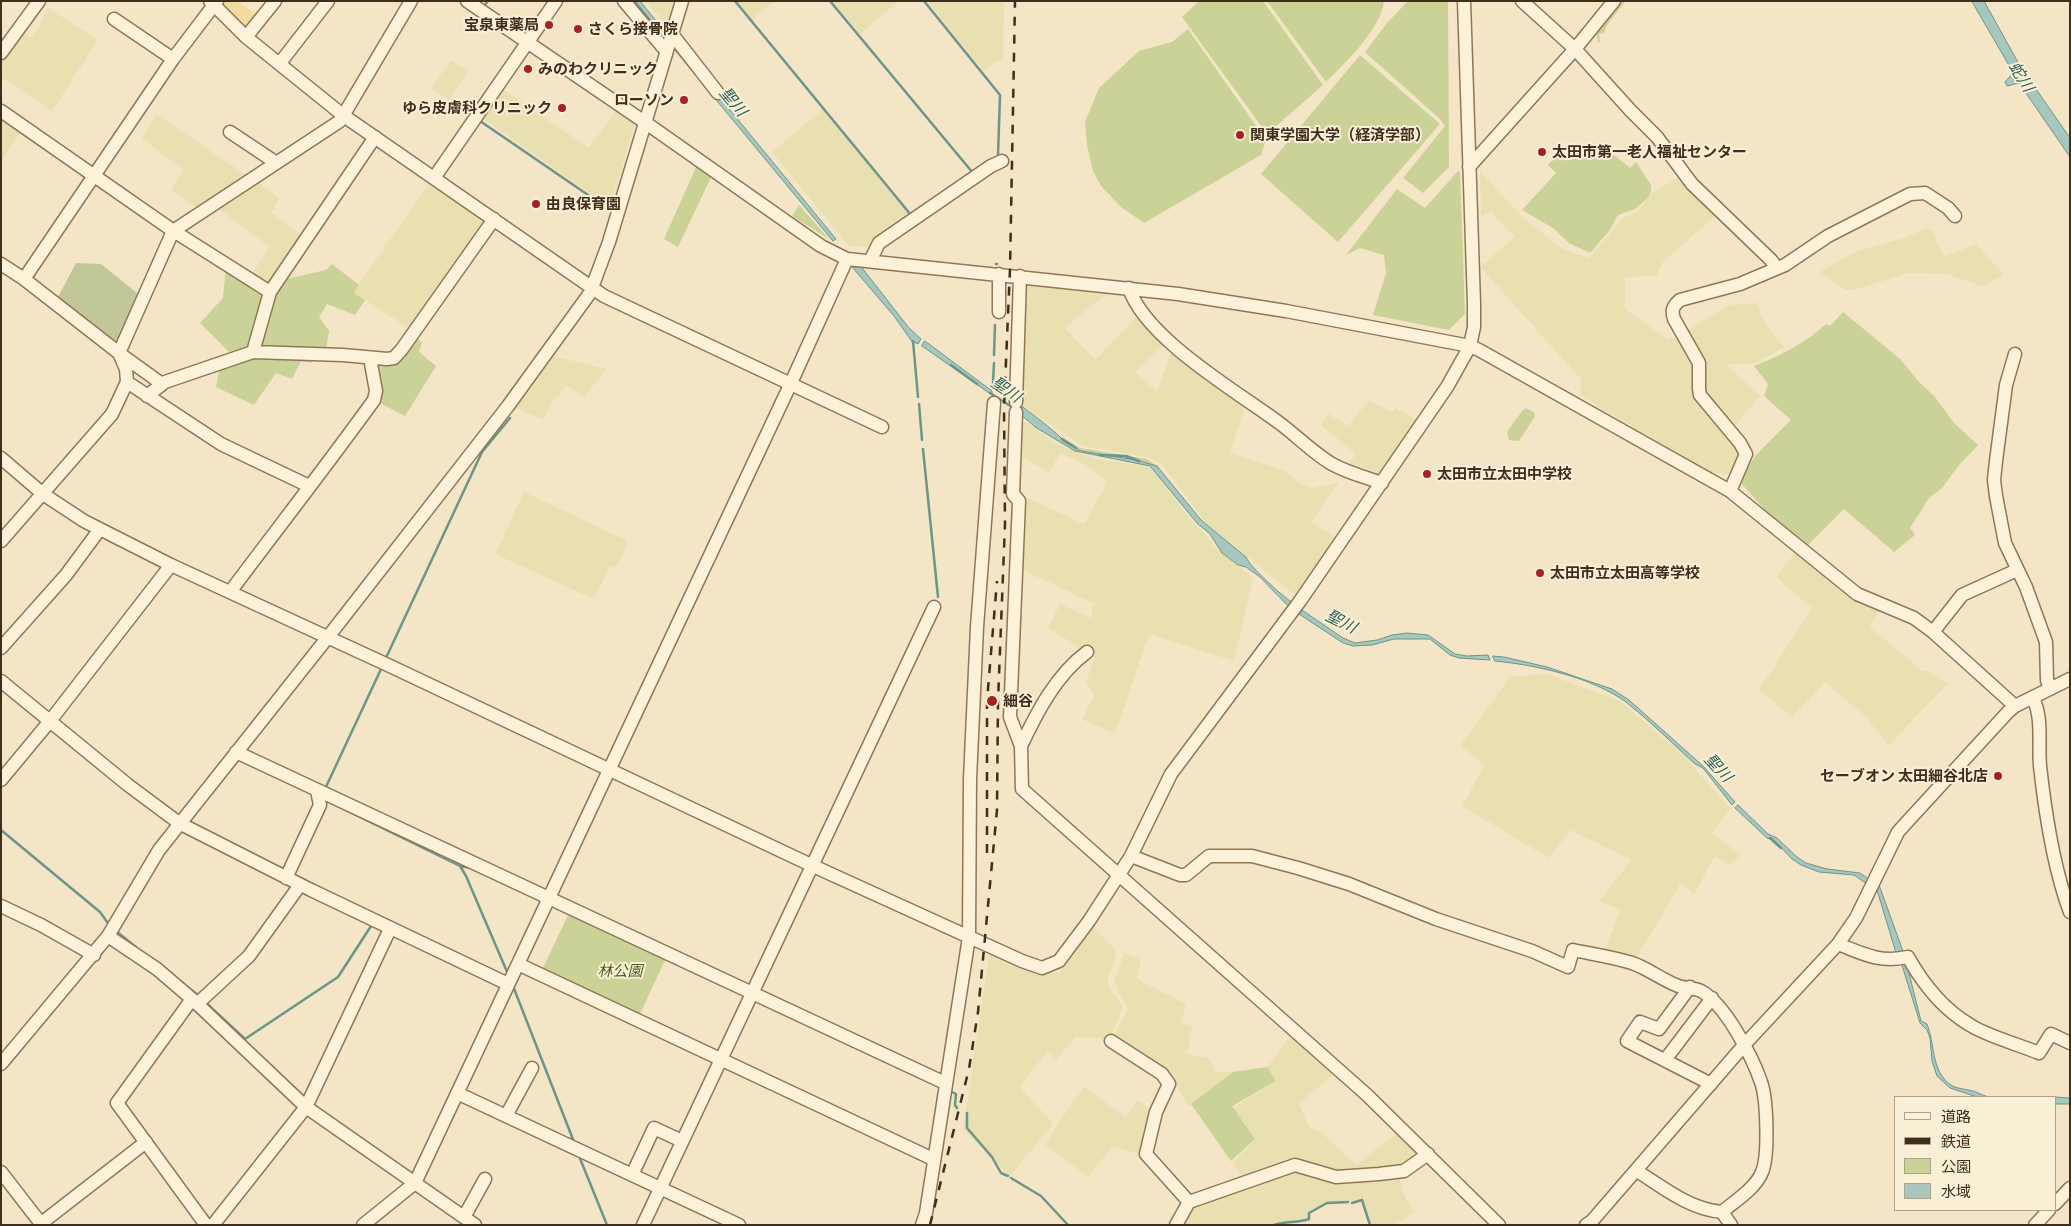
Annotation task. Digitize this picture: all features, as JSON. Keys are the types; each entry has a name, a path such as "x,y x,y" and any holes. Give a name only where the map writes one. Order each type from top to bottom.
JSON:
{"street":[{"path":"1,53 39,1"},
{"path":"246,37 275,1"},
{"path":"280,62 328,1"},
{"path":"1,541 112,414 120,401 127,382 126,369 120,352 173,230 340,121 411,1"},
{"path":"467,1 646,123 821,246 847,259 1020,276 1230,301 1470,346 1536,381 1730,491 1857,594 1914,618 1933,632 2015,706"},
{"path":"434,178 556,1"},
{"path":"624,1 669,42 718,93"},
{"path":"1,1064 94,955 108,936 159,850 179,823 328,637 508,406 549,352 593,288 610,242 682,1"},
{"path":"1,458 43,494 84,521 171,565 384,663 811,865 1022,961 1042,968 1059,960 1089,921 1131,856 1170,774 1297,605 1447,387 1470,346 1474,332 1474,304 1464,1"},
{"path":"1522,1 1575,49 1657,137 1692,184 1771,260 1776,268"},
{"path":"1469,167 1575,49 1614,1"},
{"path":"24,279 213,2 246,37 280,62 315,94 344,116 604,296 882,427"},
{"path":"114,19 173,59"},
{"path":"1,111 173,230 270,292"},
{"path":"230,132 275,162"},
{"path":"253,352 270,292 375,137"},
{"path":"870,261 879,243 991,166 1002,161"},
{"path":"1730,491 1746,454 1700,395 1699,363 1674,319 1672,311 1674,306 1680,300 1740,284 1785,264 1828,236 1910,194 1925,193 1948,208 1955,216"},
{"path":"147,396 162,384 190,372 253,352 394,358 402,350 494,219"},
{"path":"372,1222 415,1183 791,383 847,259"},
{"path":"2,264 162,384"},
{"path":"999,274 999,312"},
{"path":"1020,276 1014,494 1019,501 1010,717 1021,746 1022,789 1367,1095 1499,1225"},
{"path":"1129,288 1135,303 1166,339 1190,359 1281,424 1331,463 1348,472 1382,483"},
{"path":"2015,354 2006,385 1994,480 2002,530 2009,554 2046,642 2047,680 2050,690"},
{"path":"230,592 374,400 376,392 370,358"},
{"path":"127,382 221,444 309,486"},
{"path":"922,1225 926,1212 969,937 971,760 978,617 994,403"},
{"path":"1,648 66,575 100,529"},
{"path":"1,780 50,721 171,565"},
{"path":"1933,632 1962,595 2017,570"},
{"path":"643,1225 934,607"},
{"path":"1021,746 1038,711 1075,661 1087,652"},
{"path":"1586,1225 1592,1221 1637,1170 1745,1044 1838,944 1856,918 1898,832 2015,706 2070,679"},
{"path":"1,681 160,810 179,823 300,885 508,984"},
{"path":"2032,698 2038,712 2040,764 2045,807 2070,912"},
{"path":"236,752 945,1083"},
{"path":"286,878 320,805 317,790"},
{"path":"1131,856 1180,875 1186,875 1209,856 1252,856 1349,884 1436,919 1532,951 1568,967 1573,950 1633,963 1677,986 1690,987 1702,991 1712,998 1745,1044 1762,1083 1765,1111 1766,1158 1762,1173 1754,1183 1722,1212"},
{"path":"206,1225 117,1103 195,1001 249,956 300,885"},
{"path":"1,906 41,925 94,955"},
{"path":"213,1225 306,1107 390,928"},
{"path":"108,936 157,969 195,1001 306,1107 475,1225"},
{"path":"1838,944 1873,958 1892,960 1908,957 1921,980 1938,1000 1971,1026 2039,1053 2050,1034 2070,1043"},
{"path":"518,964 933,1159"},
{"path":"1690,987 1659,1029 1640,1022 1627,1041 1711,1084"},
{"path":"1665,1060 1712,998"},
{"path":"1111,1041 1162,1074 1170,1084 1156,1112 1146,1154 1189,1202"},
{"path":"506,1116 532,1068"},
{"path":"457,1093 739,1225"},
{"path":"632,1175 654,1128 682,1141"},
{"path":"1,1172 41,1224 146,1142"},
{"path":"1176,1225 1189,1202 1296,1165 1336,1177 1386,1173 1404,1171 1428,1154"},
{"path":"1637,1170 1676,1197 1700,1208 1722,1212 1731,1225"},
{"path":"464,1217 484,1179"},
{"path":"2056,1203 2070,1188"},
{"path":"2035,1225 2048,1211"}],"shaded area":[{"path":"674,1 676,4 669,28 647,2"},
{"path":"735,1 774,1 751,21"},
{"path":"833,1 899,1 860,34"},
{"path":"927,1 1004,1 1003,61 997,61 984,72"},
{"path":"48,8 98,40 52,111 1,77 1,62 22,32 32,38"},
{"path":"451,60 468,71 449,100 431,88"},
{"path":"501,88 589,148 617,109 636,120 610,207 479,116"},
{"path":"823,109 911,216 867,247 849,246 772,152"},
{"path":"1,112 24,127 1,162"},
{"path":"157,114 247,176 197,208 171,190 183,170 142,138"},
{"path":"1480,171 1522,217 1563,249 1589,258 1623,218 1637,212 1653,192 1678,178 1716,215 1662,263 1657,276 1625,277 1625,308 1668,340 1679,336 1699,365 1696,394 1742,453 1734,475 1710,472 1581,396 1581,379 1480,267 1515,237 1491,212 1481,216"},
{"path":"254,180 279,198 272,213 301,235 267,286 250,276 270,247 215,207"},
{"path":"432,180 491,220 413,331 353,292"},
{"path":"1926,228 1932,230 1944,256 1976,244 2004,275 1982,286 1947,274 1908,273 1854,290 1846,290 1819,272 1867,248 1904,238"},
{"path":"1024,281 1111,290 1065,328 1095,360 1142,312 1168,341 1136,372 1157,392 1174,346 1245,406 1230,453 1284,470 1299,483 1312,488 1339,482 1311,522 1338,539 1297,597 1206,523 1162,464 1148,457 1083,446 1019,403"},
{"path":"1757,303 1763,320 1784,347 1755,363 1727,365 1760,396 1734,427 1704,390 1707,362 1687,331 1728,305"},
{"path":"553,356 606,369 584,397 566,385 559,396 554,398 543,420 516,408 515,403"},
{"path":"1369,400 1392,413 1395,408 1417,420 1381,474 1349,463 1356,454 1321,425 1329,414 1348,426"},
{"path":"1020,419 1059,445 1093,458 1151,469 1220,552 1253,578 1234,661 1149,634 1115,734 1082,719 1094,695 1086,682 1095,657 1048,628 1060,604 1091,618 1093,603 1021,569 1021,495 1084,524 1107,482 1086,465 1060,453 1049,472 1019,455"},
{"path":"524,492 628,541 616,568 610,566 594,599 495,554"},
{"path":"1797,551 1880,609 1870,627 1923,671 1928,671 1947,684 1888,746 1867,718 1825,682 1792,717 1759,690 1812,608 1776,577"},
{"path":"1547,674 1620,701 1686,758 1730,809 1712,833 1741,855 1730,865 1715,856 1694,894 1680,884 1636,959 1604,953 1620,910 1600,901 1631,860 1570,830 1549,858 1462,806 1485,765 1460,746 1510,677"},
{"path":"1092,926 1115,949 1115,959 1108,979 1109,988 1123,1006 1110,1039 1075,1037 1056,1060 1047,1052 1019,1087 1053,1123 1010,1177 963,1129 990,950 1038,972 1059,973"},
{"path":"1124,953 1141,958 1137,979 1186,1004 1181,1023 1192,1026 1187,1054 1209,1058 1215,1072 1233,1072 1201,1099 1188,1106 1171,1075 1111,1041 1128,1009 1114,982"},
{"path":"1291,1036 1333,1075 1299,1104 1309,1127 1321,1132 1356,1165 1396,1134 1420,1156 1398,1172 1404,1195 1414,1212 1395,1225 1371,1225 1362,1200 1327,1203 1308,1212 1310,1219 1270,1225 1179,1225 1191,1204 1294,1168 1340,1174 1296,1163 1243,1179 1233,1163 1255,1139 1233,1108 1276,1081 1267,1067"},
{"path":"1084,1087 1126,1117 1138,1100 1153,1113 1143,1155 1113,1146 1088,1177 1045,1145"}],"green space":[{"path":"1199,1 1263,1 1323,85 1267,134 1182,17"},
{"path":"1267,1 1384,1 1376,23 1369,34 1326,82"},
{"path":"1408,1 1448,1 1449,167 1423,193 1403,178 1445,126 1440,119 1365,52 1387,23"},
{"path":"1620,1 1626,1 1607,25 1604,33 1599,34 1600,42 1598,42 1597,35 1594,35"},
{"path":"1188,29 1266,140 1261,155 1144,223 1121,207 1101,186 1093,171 1087,145 1085,122 1099,88 1139,51 1172,42"},
{"path":"1360,55 1440,124 1338,242 1261,174"},
{"path":"1579,147 1591,155 1600,153 1608,158 1614,155 1630,168 1636,162 1651,185 1651,192 1648,198 1635,209 1618,215 1609,231 1590,253 1569,243 1553,228 1522,210 1556,173 1548,165 1561,150 1570,157"},
{"path":"697,165 712,175 678,247 664,239"},
{"path":"1457,172 1460,172 1465,314 1449,330 1373,315 1386,273 1384,255 1360,248 1346,255 1397,189 1425,208"},
{"path":"799,205 829,239 792,216"},
{"path":"76,263 101,264 143,298 121,345 58,297"},
{"path":"332,264 359,285 354,293 365,300 355,315 327,304 319,317 329,331 326,350 314,355 311,363 301,361 292,379 276,373 254,405 216,387 221,362 253,352 277,281 326,270"},
{"path":"226,267 264,292 250,348 229,352 200,323 223,298"},
{"path":"1843,312 1900,359 1919,382 1935,397 1954,423 1978,445 1959,465 1942,488 1929,498 1910,528 1915,535 1894,552 1844,509 1808,545 1771,517 1742,484 1741,480 1755,456 1791,420 1764,396 1768,384 1754,366 1792,348 1826,324 1830,326"},
{"path":"414,335 422,343 419,352 436,366 405,416 374,400 378,361 394,358"},
{"path":"1526,408 1534,412 1535,416 1519,441 1509,440 1507,432"},
{"path":"1062,437 1080,448 1147,459 1157,466 1081,451 1064,442"},
{"name":"林公園","path":"570,911 667,956 639,1016 542,970"},
{"path":"1267,1067 1276,1081 1232,1106 1255,1139 1231,1161 1191,1104 1233,1072"}],"sand":[{"path":"223,1 238,1 259,17 247,31 219,6"}],"water":[{"path":"635,1 640,1 666,33 664,38"},
{"name":"蛇川","path":"1972,1 1984,1 2020,66 2070,138 2070,157 2019,83 2007,86 2005,82 2013,73"},
{"path":"675,43 836,239 833,241 674,49"},
{"path":"859,264 909,328 921,339 918,344 913,343 894,316 853,268"},
{"path":"925,341 992,391 992,395 922,346"},
{"path":"1019,404 1051,429 1064,442 1081,451 1136,460 1157,466 1201,520 1246,557 1267,581 1293,603 1290,608 1260,577 1246,567 1238,565 1222,553 1210,534 1197,523 1150,466 1075,451 1035,427 1019,413"},
{"path":"1302,610 1343,638 1355,643 1407,633 1428,635 1455,654 1467,656 1488,655 1490,660 1459,658 1450,655 1430,639 1394,639 1372,645 1353,646 1343,643 1299,614"},
{"path":"1493,656 1547,667 1612,689 1629,700 1703,766 1735,802 1732,805 1703,768 1695,764 1635,709 1612,693 1580,679 1545,669 1495,661"},
{"path":"1738,805 1768,834 1777,838 1806,863 1827,869 1860,873 1870,880 1867,884 1854,875 1819,872 1801,865 1792,859 1775,841 1767,838 1735,808"},
{"path":"1879,885 1904,954 1897,956 1877,890"},
{"path":"1906,961 1921,1021 1927,1024 1930,1032 1934,1057 1940,1073 1951,1085 1986,1096 1974,1096 1950,1088 1937,1076 1932,1061 1930,1038 1927,1030 1920,1023 1901,962"},
{"path":"2056,1097 2070,1098 2070,1104 2056,1104"}],"waterway":[{"path":"484,6 488,1"},
{"name":"聖川","path":"634,1 660,33"},
{"path":"735,1 911,215"},
{"path":"830,1 973,173"},
{"path":"924,1 1000,95 998,155"},
{"path":"480,121 610,210"},
{"path":"994,355 995,325"},
{"path":"913,341 918,397"},
{"path":"993,383 994,363"},
{"name":"聖川","path":"951,365 977,384"},
{"name":"聖川","path":"990,393 1015,409"},
{"path":"919,404 922,440"},
{"path":"385,660 482,452 510,418"},
{"name":"聖川","path":"1062,439 1076,448"},
{"path":"923,449 938,597"},
{"name":"聖川","path":"1100,455 1126,456 1139,461"},
{"path":"325,789 382,667"},
{"path":"325,800 460,866 508,974"},
{"path":"1,830 100,912 110,926"},
{"name":"聖川","path":"1770,838 1781,848"},
{"path":"460,866 471,868"},
{"path":"204,1001 245,1039 338,977 373,923"},
{"path":"116,931 137,948"},
{"path":"181,982 199,996"},
{"path":"513,986 574,1142"},
{"path":"950,1091 956,1094 955,1105 957,1108"},
{"path":"967,1113 967,1128 992,1157 1001,1173 1008,1176"},
{"path":"579,1156 607,1225"},
{"path":"1011,1178 1041,1196 1068,1225"},
{"path":"1352,1203 1362,1200 1370,1225"},
{"path":"1274,1225 1309,1219 1309,1213 1327,1203 1348,1202"}],"railway":[{"path":"930,1225 969,1069 978,1012 997,810 998,701 1005,524 1004,408 1010,269 1015,1"},
{"path":"987,853 987,701 997,581"}],"place":[{"name":"宝泉東薬局","path":"549,25"},
{"name":"さくら接骨院","path":"578,29"},
{"name":"みのわクリニック","path":"528,69"},
{"name":"ローソン","path":"684,100"},
{"name":"ゆら皮膚科クリニック","path":"562,108"},
{"name":"関東学園大学（経済学部）","path":"1240,135"},
{"name":"太田市第一老人福祉センター","path":"1542,152"},
{"name":"由良保育園","path":"536,204"},
{"name":"太田市立太田中学校","path":"1427,474"},
{"name":"太田市立太田高等学校","path":"1540,573"},
{"name":"細谷","path":"992,701"},
{"name":"セーブオン 太田細谷北店","path":"1998,776"}]}
